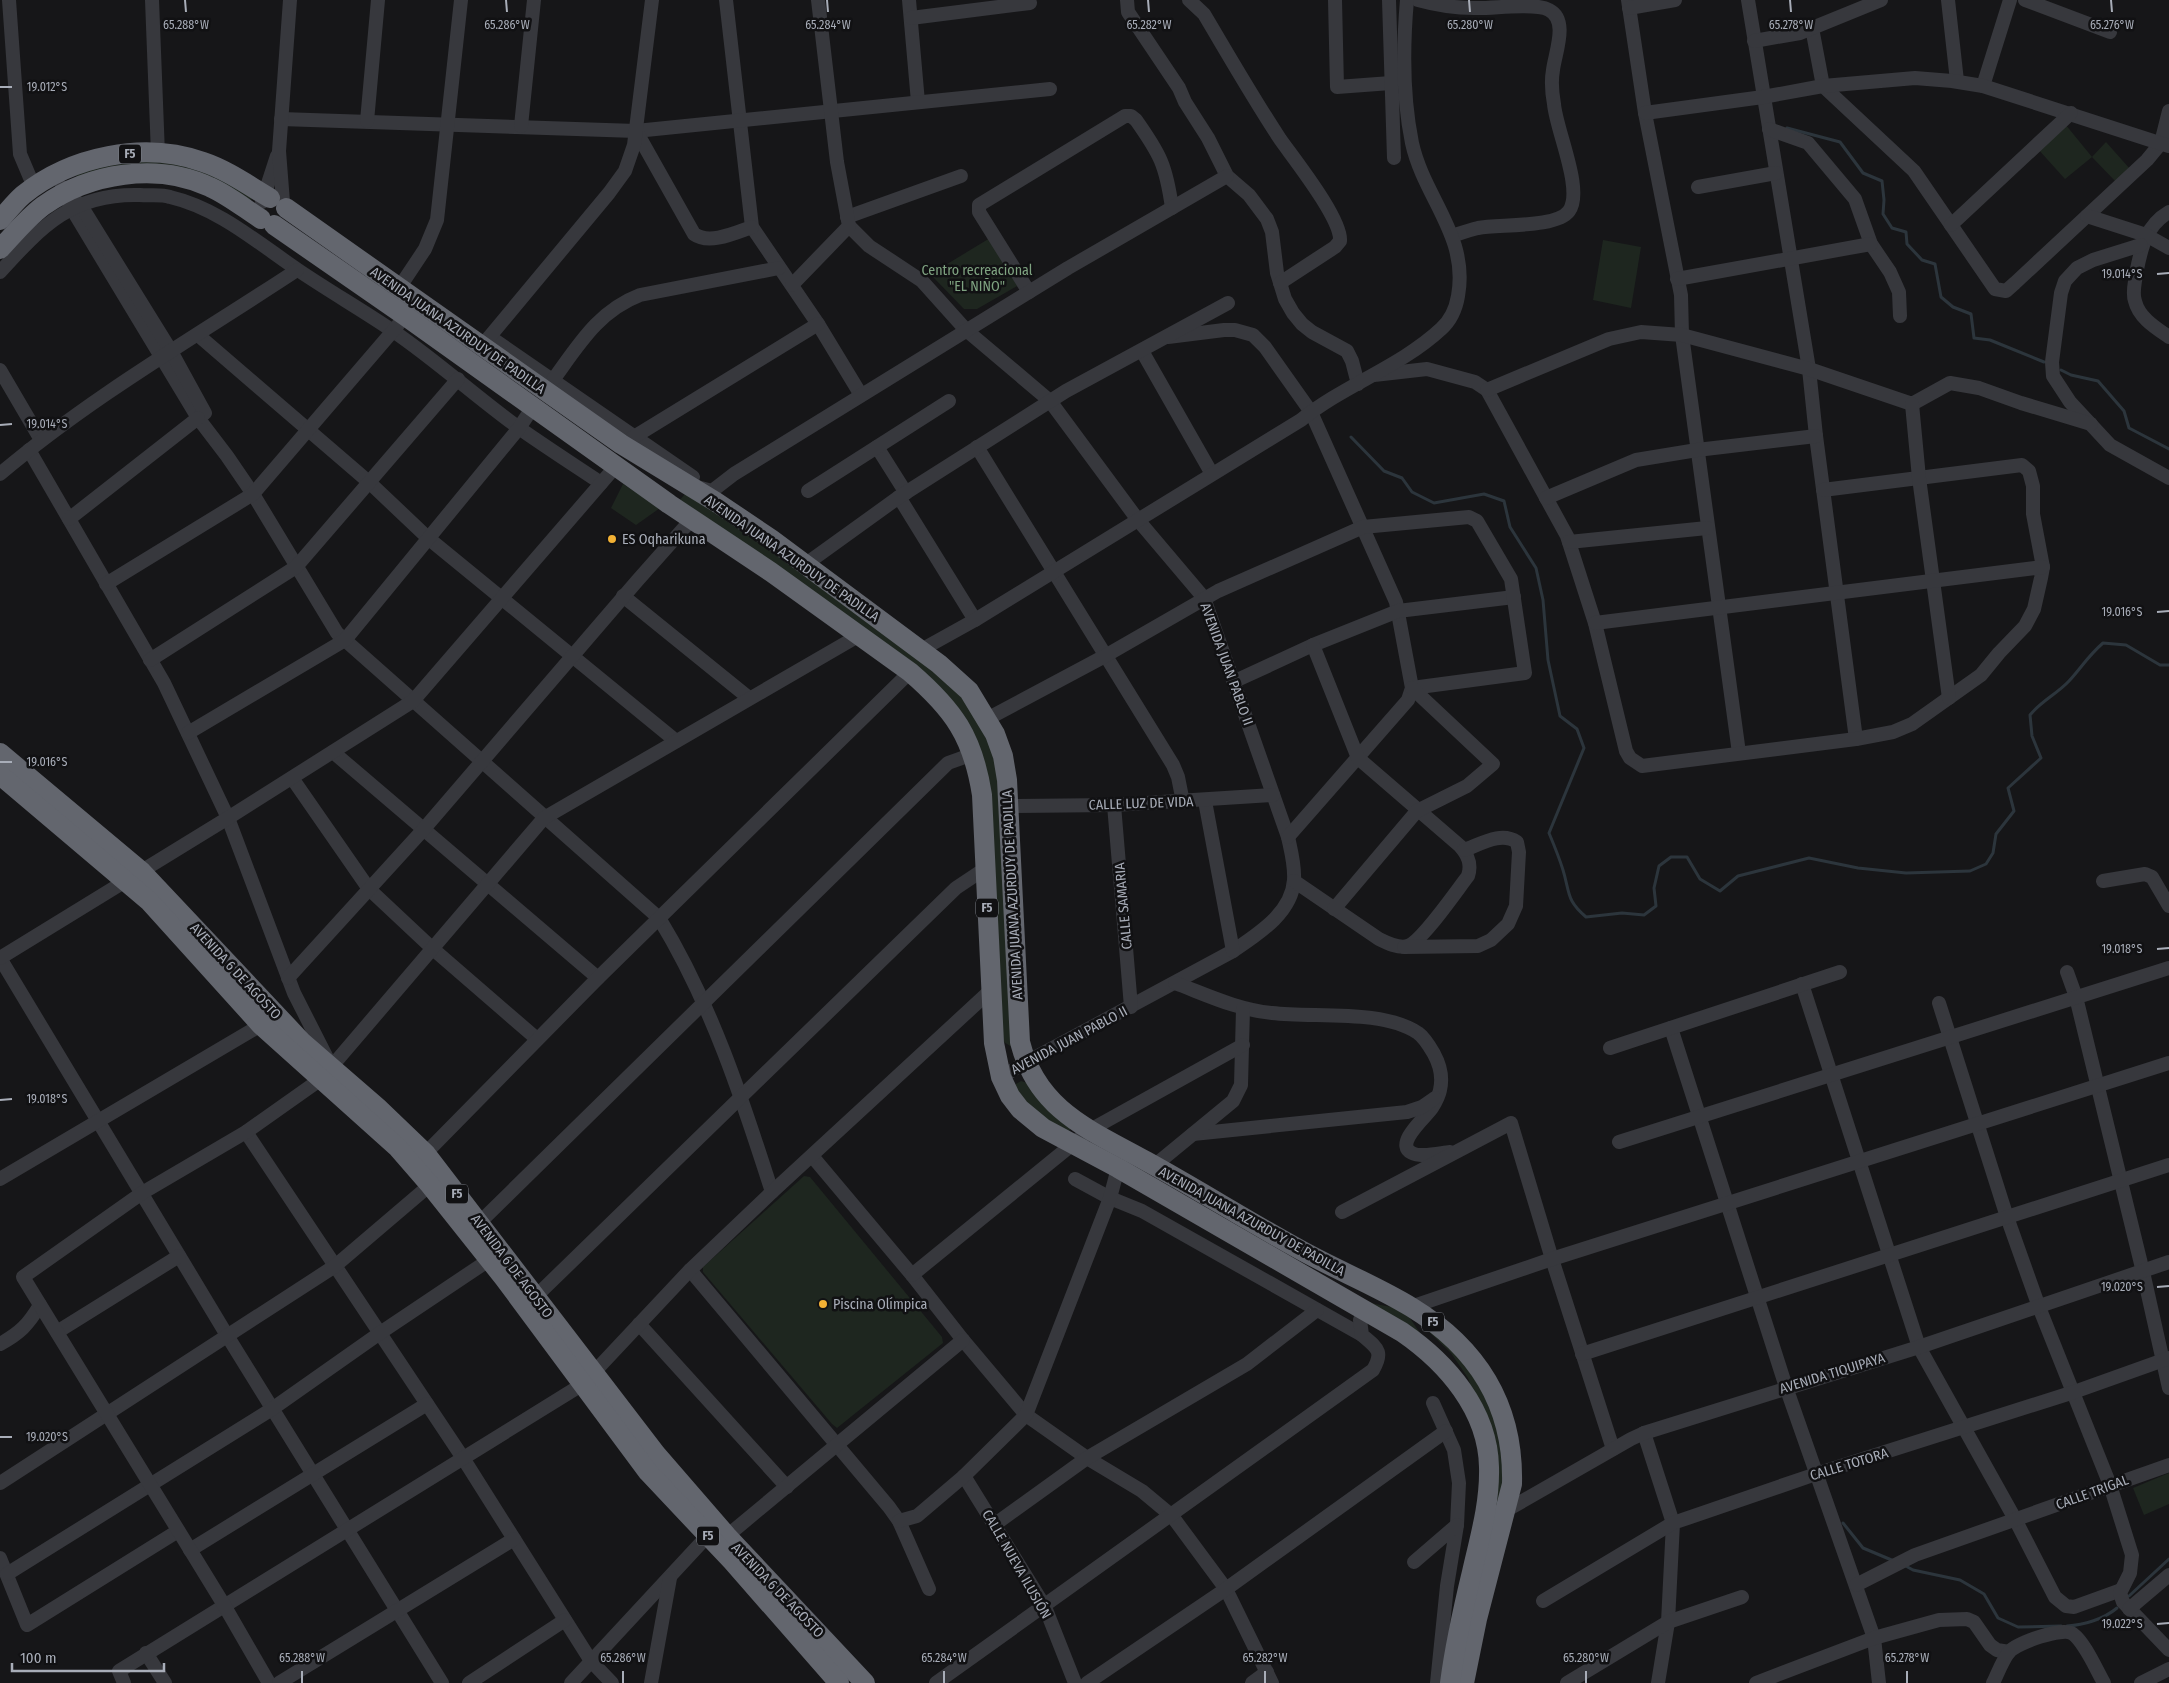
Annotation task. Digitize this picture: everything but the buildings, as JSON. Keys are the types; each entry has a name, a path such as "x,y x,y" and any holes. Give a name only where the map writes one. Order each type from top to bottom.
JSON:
{"highway":[{"name":"AVENIDA JUANA AZURDUY DE PADILLA","path":"0,220 21,197 34,187 55,174 75,165 99,158 130,154 184,156 229,173 404,315 669,504 771,572 910,672 931,690 959,724 973,754 982,795 994,1043 1001,1078 1010,1096 1020,1109 1043,1128 1118,1168 1402,1332 1433,1356 1465,1395 1477,1418 1487,1450 1489,1486 1486,1514 1460,1622 1450,1683"},
{"name":"AVENIDA JUANA AZURDUY DE PADILLA","path":"0,249 24,222 43,206 72,202 95,181 122,175 167,174 194,180 271,207 485,342 628,440 645,460 716,502 806,564 921,650 969,691 987,719 1003,756 1009,806 1020,1042 1025,1063 1044,1094 1056,1107 1090,1130 1298,1249 1411,1307 1436,1324 1466,1351 1482,1372 1496,1396 1509,1435 1512,1484 1507,1510 1477,1619 1464,1683"},
{"path":"624,472 645,460"},
{"path":"669,504 684,484"},
{"name":"AVENIDA 6 DE AGOSTO","path":"0,753 13,779 134,876 302,1042 326,1074"},
{"name":"AVENIDA 6 DE AGOSTO","path":"134,876 149,902 261,1025 326,1074 377,1107 474,1228 588,1379 656,1454 839,1683"},
{"name":"AVENIDA 6 DE AGOSTO","path":"419,1160 430,1185 474,1228 489,1260 530,1302"},
{"path":"1289,1268 1309,1271 1374,1302 1411,1307 1419,1327 1451,1357 1465,1395"},
{"name":"AVENIDA 6 DE AGOSTO","path":"717,1532 865,1683"}],"street":[{"path":"10,0 20,154 34,187"},
{"path":"152,0 158,154"},
{"path":"271,207 279,151 290,0"},
{"path":"367,121 378,0"},
{"path":"399,288 425,249 437,220 449,124 461,0"},
{"path":"521,126 534,0"},
{"path":"652,0 634,145 625,171 609,193 485,342 552,380 628,440 712,491"},
{"path":"726,0 752,227 818,324 861,395"},
{"path":"818,0 830,111 848,221"},
{"path":"909,0 918,102"},
{"path":"1127,0 1128,12 1179,88 1185,102 1208,138 1228,176 1249,195 1267,219 1272,232 1274,256 1280,282 1293,313 1302,324 1347,352 1352,361 1358,384"},
{"path":"1189,0 1204,14 1281,140 1315,188 1340,232 1340,241 1334,247 1280,282"},
{"path":"1335,0 1337,87 1391,83"},
{"path":"1389,0 1394,158"},
{"path":"921,650 975,620 1374,375 1442,328 1451,315 1457,301 1460,269 1459,254 1412,144 1405,74 1407,0"},
{"path":"1418,0 1453,7 1524,6 1546,8 1556,16 1558,22 1558,38 1552,71 1552,85 1557,124 1574,192 1570,211 1557,220 1476,228 1452,236"},
{"path":"1675,0 1628,4 1645,114 1681,295 1682,335 1739,753"},
{"path":"1748,0 1810,369 1816,436 1856,739"},
{"path":"1754,41 1800,33 1862,4 1881,0"},
{"path":"1948,0 1957,82"},
{"path":"1983,86 2010,0"},
{"path":"2024,0 2110,32"},
{"path":"911,18 1030,3"},
{"path":"1812,28 1823,86 1914,171 1996,289 2006,291 2165,144 2169,111"},
{"path":"1645,114 1764,97 1823,86 1915,78 1983,86 2165,144"},
{"path":"281,118 636,132 1050,89"},
{"path":"1951,225 2070,113"},
{"path":"1029,292 979,212 979,205 1125,116 1131,116 1155,147 1163,162 1172,208"},
{"path":"1769,129 1808,142 1855,199 1871,244 1890,272 1899,292 1900,316"},
{"path":"636,132 694,234 701,238 710,239 752,227"},
{"path":"271,207 279,151"},
{"path":"1698,187 1776,173"},
{"path":"55,174 227,456"},
{"path":"792,285 848,221 961,176"},
{"path":"712,491 734,474 966,330 1228,176"},
{"path":"0,272 47,223 72,202 132,195 169,196 211,212 254,238 297,270 394,332 458,379 519,428 601,483"},
{"path":"2169,212 2156,222 2144,240 2134,288 2134,301 2139,310 2149,322 2169,337"},
{"path":"2087,216 2144,240 2169,248"},
{"name":"AVENIDA JUAN PABLO II","path":"848,221 869,246 922,281 966,330 1050,401 1138,520 1204,598 1288,837 1293,857 1294,882 1289,898 1275,918 1260,932 1233,951 1025,1063 1001,1078"},
{"path":"2144,240 2077,268 2065,281 2061,293 2052,362 2053,376 2070,402 2110,444 2169,478"},
{"path":"1678,279 1871,244"},
{"path":"552,380 596,322 625,300 640,295 779,268"},
{"path":"0,474 41,440 166,354 297,270"},
{"path":"806,564 902,495 1050,401 1228,303"},
{"path":"106,584 253,494 394,332 404,315"},
{"path":"628,440 818,324"},
{"path":"1168,337 1230,330 1253,335 1265,347 1311,412 1396,602 1412,688 1408,700 1288,837"},
{"path":"1487,390 1609,339 1641,332 1682,335 1810,369 1912,404 1950,382 1979,388 2091,424"},
{"path":"198,335 370,483 428,538 676,741"},
{"path":"1142,351 1212,474"},
{"path":"166,354 198,418 253,494 337,633 659,918 677,947 704,1002 741,1096 772,1192"},
{"path":"1374,375 1427,369 1475,382 1487,390 1569,542 1595,623 1623,743 1630,758 1636,763 1650,766 1856,739 1893,732 1912,724 1981,675 2025,626 2034,609 2043,566 2033,514 2033,486 2029,471 2022,464 1823,490"},
{"path":"0,370 41,440"},
{"path":"150,660 296,567 458,379"},
{"path":"808,490 949,401"},
{"path":"1912,404 1919,478 1949,698"},
{"path":"188,733 345,640 519,428 533,406"},
{"path":"69,519 198,418"},
{"path":"1546,498 1636,460 1697,450 1816,436"},
{"path":"877,447 902,495 975,620"},
{"path":"977,447 1173,765 1178,777 1183,802"},
{"path":"29,450 150,660 188,733 228,818 326,1074"},
{"path":"442,1683 228,1337 0,958 228,818 413,701 601,483 624,472"},
{"path":"684,484 712,491"},
{"path":"987,719 1105,656 1204,598 1363,527 1469,517 1477,521 1511,580 1525,674 1412,688"},
{"path":"288,978 424,830 623,596 692,520"},
{"path":"1569,542 1707,528"},
{"path":"1595,623 2043,566"},
{"path":"623,596 749,698"},
{"path":"1234,681 1313,645 1398,611 1514,597"},
{"path":"269,1683 224,1605 23,1277 142,1193 246,1132 326,1074 544,818 858,636"},
{"path":"1313,645 1358,758 1464,850 1470,862 1468,876 1417,940 1409,946 1404,946"},
{"path":"419,1160 598,978 910,672"},
{"path":"1334,909 1417,811 1467,786 1493,764 1412,688"},
{"path":"332,752 598,978"},
{"path":"474,1228 948,763 973,754"},
{"path":"292,778 369,890 433,949 537,1039"},
{"name":"CALLE LUZ DE VIDA","path":"1009,806 1114,805 1205,801 1272,795"},
{"path":"1205,801 1233,951"},
{"name":"CALLE SAMARIA","path":"1114,805 1131,1007"},
{"path":"1294,882 1379,939 1390,944 1404,946 1478,946 1491,940 1508,924 1516,906 1519,852 1517,842 1509,836 1498,837 1464,850"},
{"path":"530,1302 956,888 986,868"},
{"path":"2103,881 2146,874 2152,877 2169,906"},
{"path":"1619,1142 2169,968"},
{"path":"1610,1048 1840,972"},
{"path":"2067,972 2076,997 2166,1359 2169,1388"},
{"path":"1175,983 1242,1009 1273,1013 1366,1018 1398,1024 1419,1034 1431,1047 1439,1063 1442,1078 1438,1096 1433,1107 1410,1132 1406,1141 1408,1149 1412,1153 1421,1154 1455,1152"},
{"path":"1802,984 1919,1347 2015,1519 2055,1597 2066,1606 2074,1607 2121,1590"},
{"path":"124,1683 119,1671 588,1379 690,1270 990,991"},
{"path":"1939,1003 2007,1217 2039,1307 2110,1485 2132,1555 2130,1573 2120,1593 2123,1602 2169,1650"},
{"path":"1154,1166 1233,1101 1241,1085 1242,1009"},
{"path":"0,1179 261,1025"},
{"path":"1671,1028 1786,1388 1874,1638 1879,1683"},
{"path":"912,1275 1090,1130 1243,1045"},
{"path":"1411,1307 1552,1259 2169,1063"},
{"path":"1193,1134 1407,1112 1422,1107 1438,1096"},
{"path":"1342,1212 1511,1123 1613,1449"},
{"path":"246,1132 463,1458 591,1661 612,1683"},
{"path":"812,1156 1026,1414 1087,1458 1142,1491 1172,1516 1226,1589 1269,1678 1252,1683"},
{"path":"1582,1354 2169,1165"},
{"path":"899,1521 916,1516 964,1476 1026,1414 1110,1198 1118,1168"},
{"path":"936,1683 1045,1607 1373,1370 1380,1359 1379,1351 1362,1335 1142,1211 1110,1198 1075,1179"},
{"path":"0,1483 335,1266 430,1185"},
{"path":"57,1332 179,1256"},
{"path":"7,1574 272,1409 380,1332 489,1260"},
{"name":"AVENIDA TIQUIPAYA","path":"1507,1510 1613,1449 1644,1434 1919,1347 2169,1262"},
{"path":"690,1270 838,1444 899,1521 929,1589"},
{"path":"0,1344 18,1335 29,1323 40,1305"},
{"path":"994,1525 1087,1458 1247,1364 1317,1310"},
{"path":"1362,1335 1360,1320 1365,1310"},
{"path":"639,1324 786,1487"},
{"path":"571,1683 670,1577 717,1532 786,1487 963,1340"},
{"name":"CALLE TOTORA","path":"1543,1601 1673,1523 1816,1474 2074,1392 2166,1359"},
{"path":"1433,1403 1454,1450 1459,1483 1457,1525 1447,1586 1436,1683"},
{"path":"190,1550 427,1404"},
{"path":"1087,1683 1226,1589 1446,1431"},
{"path":"1644,1434 1673,1523 1668,1622 1658,1683"},
{"name":"CALLE TRIGAL","path":"1856,1585 1914,1556 2169,1465"},
{"name":"CALLE NUEVA ILUSIÓN","path":"964,1476 1045,1607 1075,1683"},
{"path":"1414,1562 1457,1525"},
{"path":"0,1558 27,1625 178,1531"},
{"path":"279,1683 514,1539"},
{"path":"2132,1612 2169,1575"},
{"path":"651,1683 670,1577"},
{"path":"2132,1612 2169,1587"},
{"path":"1567,1683 1668,1622 1742,1597"},
{"path":"1756,1683 1785,1678 1874,1638 1939,1620 1967,1619 1974,1622 1990,1645 1997,1650 2009,1652"},
{"path":"469,1683 565,1620"},
{"path":"1993,1683 2009,1652 2021,1644 2060,1631 2071,1632 2078,1638 2104,1683"},
{"path":"146,1654 165,1683"},
{"path":"2140,1683 2169,1669"}],"green space":[{"path":"2065,124 2092,157 2065,179 2038,149"},
{"path":"2106,142 2130,169 2117,183 2092,157"},
{"path":"143,161 177,164 212,175 254,196 250,201 220,184 78,178 75,174 92,168"},
{"name":"Centro recreacional \"EL NIÑO\"","path":"990,238 1019,285 977,309 964,309 933,277 934,272"},
{"path":"1603,240 1641,247 1631,308 1593,300"},
{"path":"623,484 660,508 636,525 611,508"},
{"path":"685,494 762,542 932,670 953,688 971,708 996,758 1012,1047 1002,1041 996,927 962,717 678,502"},
{"path":"1021,1081 1028,1083 1070,1127 1070,1130 1067,1132 1041,1118 1015,1089 1016,1084"},
{"name":"Piscina Olímpica","path":"804,1176 810,1177 942,1337 943,1343 837,1428 703,1272 703,1267"},
{"path":"1364,1300 1397,1308 1407,1314 1420,1333 1451,1361"},
{"path":"1422,1325 1460,1354 1499,1417 1505,1487 1489,1526 1472,1389 1468,1378 1451,1353"},
{"path":"2169,1473 2169,1504 2144,1515 2133,1488"}],"waterway":[{"path":"1787,128 1840,142 1863,173 1882,181 1883,214 1892,228 1906,232 1907,244 1922,260 1935,264 1941,297 1953,307 1971,314 1974,338 1990,340 2044,362"},
{"path":"2061,370 2071,375 2098,381 2124,411 2129,428 2169,449"},
{"path":"1351,437 1384,471 1402,478 1412,492 1434,503 1484,494 1504,501 1510,527 1536,568 1543,600 1548,660 1560,716 1577,729 1584,748 1549,833 1572,901 1586,917 1622,913 1644,915 1656,906 1654,888 1659,866 1671,857 1687,857 1700,879 1720,891 1738,876 1809,858 1858,868 1906,873 1970,871 1986,864 1993,853 1996,834 2014,811 2008,788 2041,758 2032,736 2030,715 2034,710 2064,686 2103,643 2126,645 2160,665 2169,665"},
{"path":"1843,1523 1863,1548 1894,1561"},
{"path":"2129,1596 2169,1559"},
{"path":"1904,1565 1913,1570 1960,1580 1984,1594 1998,1618 2018,1627 2061,1626"},
{"path":"2067,1626 2094,1621 2117,1608"}],"place":[{"name":"ES Oqharikuna","path":"612,539"},
{"name":"Piscina Olímpica","path":"823,1304"}]}
